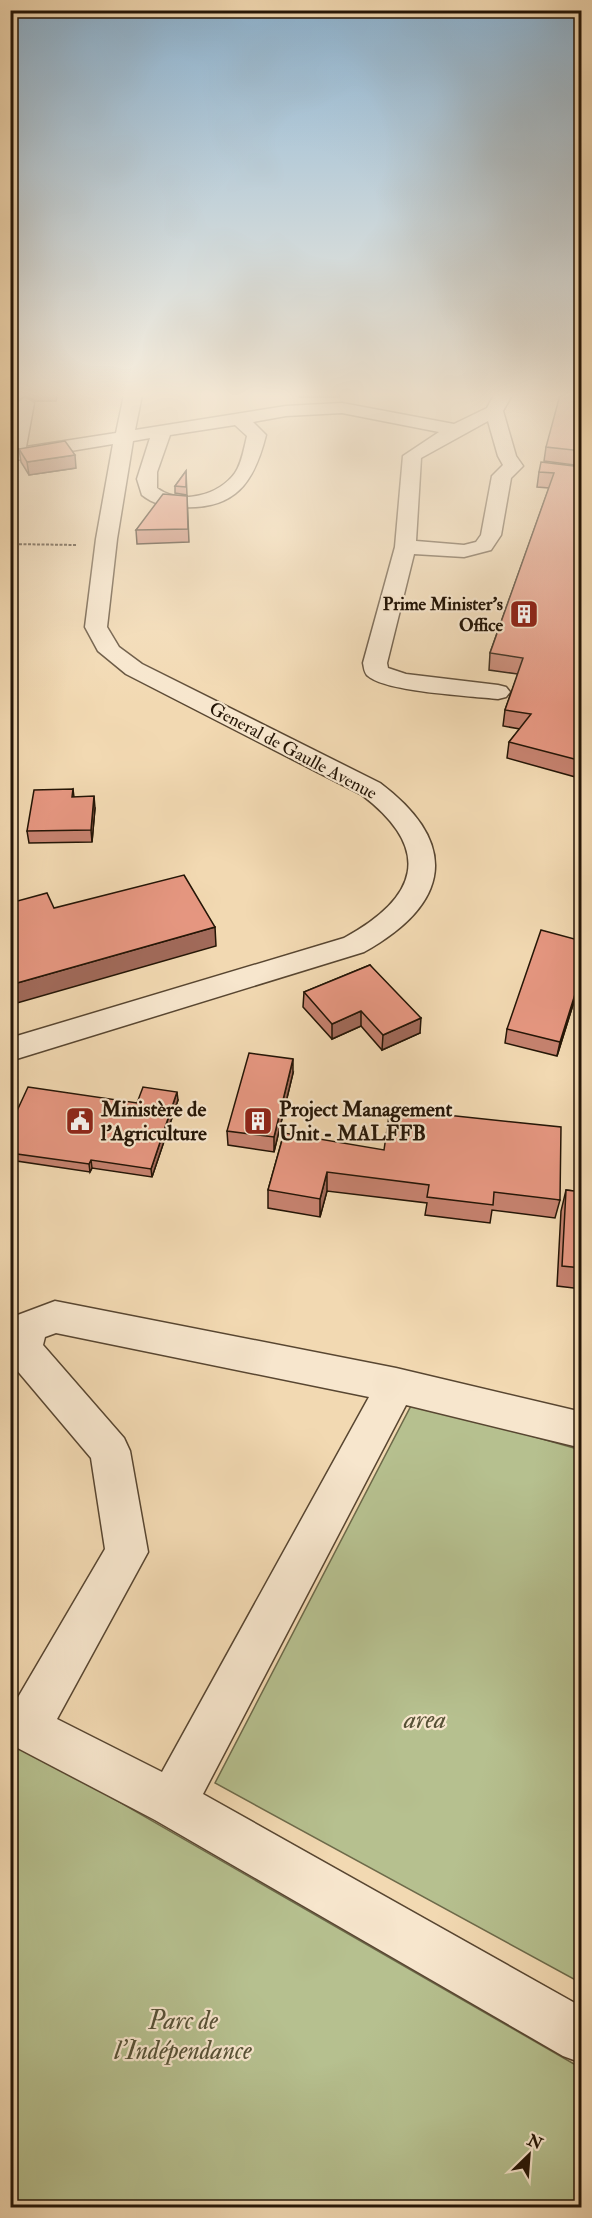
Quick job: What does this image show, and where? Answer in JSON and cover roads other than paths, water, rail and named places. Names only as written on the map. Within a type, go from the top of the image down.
[{"type":"street","name":"General de Gaulle Avenue","points":[[10,1050],[354,945],[386,926],[407,906],[418,883],[423,858],[420,842],[410,825],[394,807],[371,789],[134,669],[108,650],[99,639],[96,627],[113,499]]},
{"type":"street","points":[[163,499],[200,501],[211,499]]},
{"type":"street","points":[[409,499],[405,547],[375,663],[377,672],[403,681],[498,692]]},
{"type":"street","points":[[405,547],[465,551],[484,546],[491,535],[498,499]]},
{"type":"street","points":[[582,1430],[396,1385],[55,1317],[28,1327],[22,1348],[110,1451],[127,1552],[19,1723],[172,1803],[582,2037]]},
{"type":"street","points":[[172,1803],[396,1385]]},
{"type":"place","name":"Prime Minister's Office","points":[[524,614]]},
{"type":"place","name":"Ministère de l'Agriculture","points":[[80,1121]]},
{"type":"place","name":"Project Management Unit - MALFFB","points":[[258,1121]]},
{"type":"park label","name":"area","points":[[425,1720]]},
{"type":"park label","name":"Parc de l'Indépendance","points":[[183,2036]]}]
